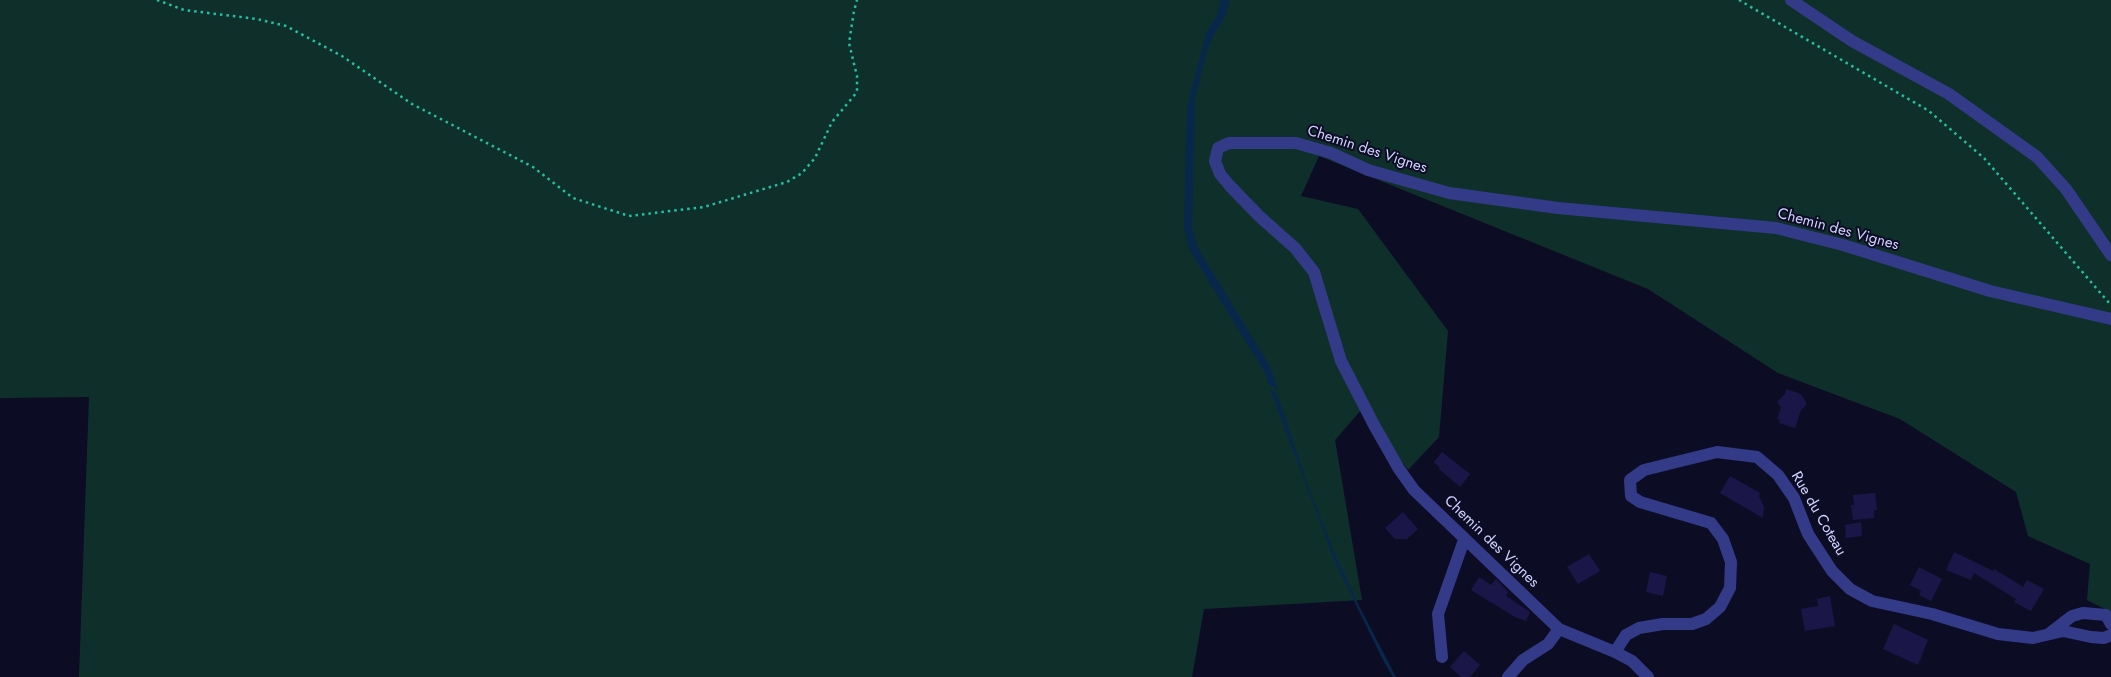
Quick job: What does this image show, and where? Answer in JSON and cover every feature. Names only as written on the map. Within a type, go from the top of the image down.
[{"type":"street","points":[[1791,0],[1852,41],[1949,94],[2037,157],[2066,189],[2111,255]]},
{"type":"street","name":"Chemin des Vignes","points":[[1648,677],[1632,661],[1559,629],[1414,490],[1399,469],[1374,425],[1341,361],[1314,272],[1295,248],[1230,186],[1220,174],[1216,161],[1218,148],[1230,143],[1296,143],[1331,153],[1368,170],[1449,193],[1558,208],[1776,228],[1844,246],[1990,291],[2111,319]]},
{"type":"street","name":"Rue du Coteau","points":[[1615,652],[1626,635],[1640,628],[1662,624],[1692,624],[1706,619],[1720,607],[1730,588],[1731,562],[1723,539],[1711,523],[1640,502],[1631,496],[1630,480],[1644,470],[1717,452],[1757,457],[1778,475],[1794,498],[1808,534],[1832,570],[1850,589],[1872,601],[1932,614],[1998,634],[2033,638],[2063,631],[2091,637],[2104,638],[2111,635]]},
{"type":"street","points":[[1442,657],[1438,614],[1464,540]]},
{"type":"street","points":[[2048,634],[2072,616],[2084,613],[2106,616],[2111,624]]},
{"type":"street","points":[[1508,677],[1524,660],[1548,644],[1559,629]]},
{"type":"path","points":[[157,0],[184,10],[258,19],[286,26],[342,56],[412,104],[533,167],[574,198],[629,216],[704,208],[787,182],[802,173],[815,158],[832,122],[857,92],[857,76],[849,43],[857,0]]},
{"type":"path","points":[[1739,0],[1929,111],[1984,158],[2111,305]]},
{"type":"green space","points":[[0,0],[2111,0],[2111,612],[2087,600],[2090,564],[2028,536],[2016,492],[1900,419],[1778,373],[1648,289],[1319,156],[1301,196],[1358,209],[1448,331],[1439,437],[1408,470],[1362,409],[1335,440],[1362,600],[1204,609],[1192,677],[79,677],[89,397],[0,398]]},
{"type":"water","points":[[1221,0],[1230,0],[1225,17],[1212,38],[1207,51],[1195,98],[1192,228],[1198,248],[1271,368],[1278,390],[1269,385],[1265,373],[1190,251],[1184,228],[1187,107],[1206,33],[1217,15]]},
{"type":"water","points":[[1270,389],[1275,392],[1280,402],[1307,483],[1335,554],[1358,604],[1396,677],[1393,677],[1383,660],[1335,562]]},
{"type":"building","points":[[1786,389],[1801,394],[1806,402],[1795,428],[1779,423],[1780,420],[1777,419],[1781,408],[1777,402],[1785,394]]},
{"type":"building","points":[[1442,452],[1470,474],[1460,487],[1439,469],[1434,462]]},
{"type":"building","points":[[1730,476],[1760,493],[1759,496],[1764,507],[1763,518],[1720,493]]},
{"type":"building","points":[[1875,493],[1877,510],[1874,510],[1874,518],[1853,520],[1851,505],[1854,505],[1853,495]]},
{"type":"building","points":[[1403,512],[1418,529],[1407,539],[1395,539],[1385,528]]},
{"type":"building","points":[[1861,522],[1862,536],[1846,538],[1845,525]]},
{"type":"building","points":[[1954,552],[1993,571],[1994,569],[2023,587],[2027,580],[2044,589],[2031,611],[2014,602],[2016,599],[1974,573],[1971,580],[1946,570]]},
{"type":"building","points":[[1589,554],[1600,571],[1578,584],[1567,567]]},
{"type":"building","points":[[1919,567],[1942,579],[1931,601],[1919,595],[1921,591],[1910,585]]},
{"type":"building","points":[[1650,572],[1667,576],[1663,596],[1646,592]]},
{"type":"building","points":[[1479,577],[1491,585],[1496,579],[1508,592],[1506,596],[1530,612],[1526,621],[1515,617],[1471,590]]},
{"type":"building","points":[[1830,596],[1835,626],[1805,631],[1801,609],[1818,606],[1817,599]]},
{"type":"building","points":[[1894,624],[1928,640],[1918,665],[1883,649]]},
{"type":"building","points":[[1464,651],[1480,665],[1470,677],[1461,677],[1450,667]]}]
